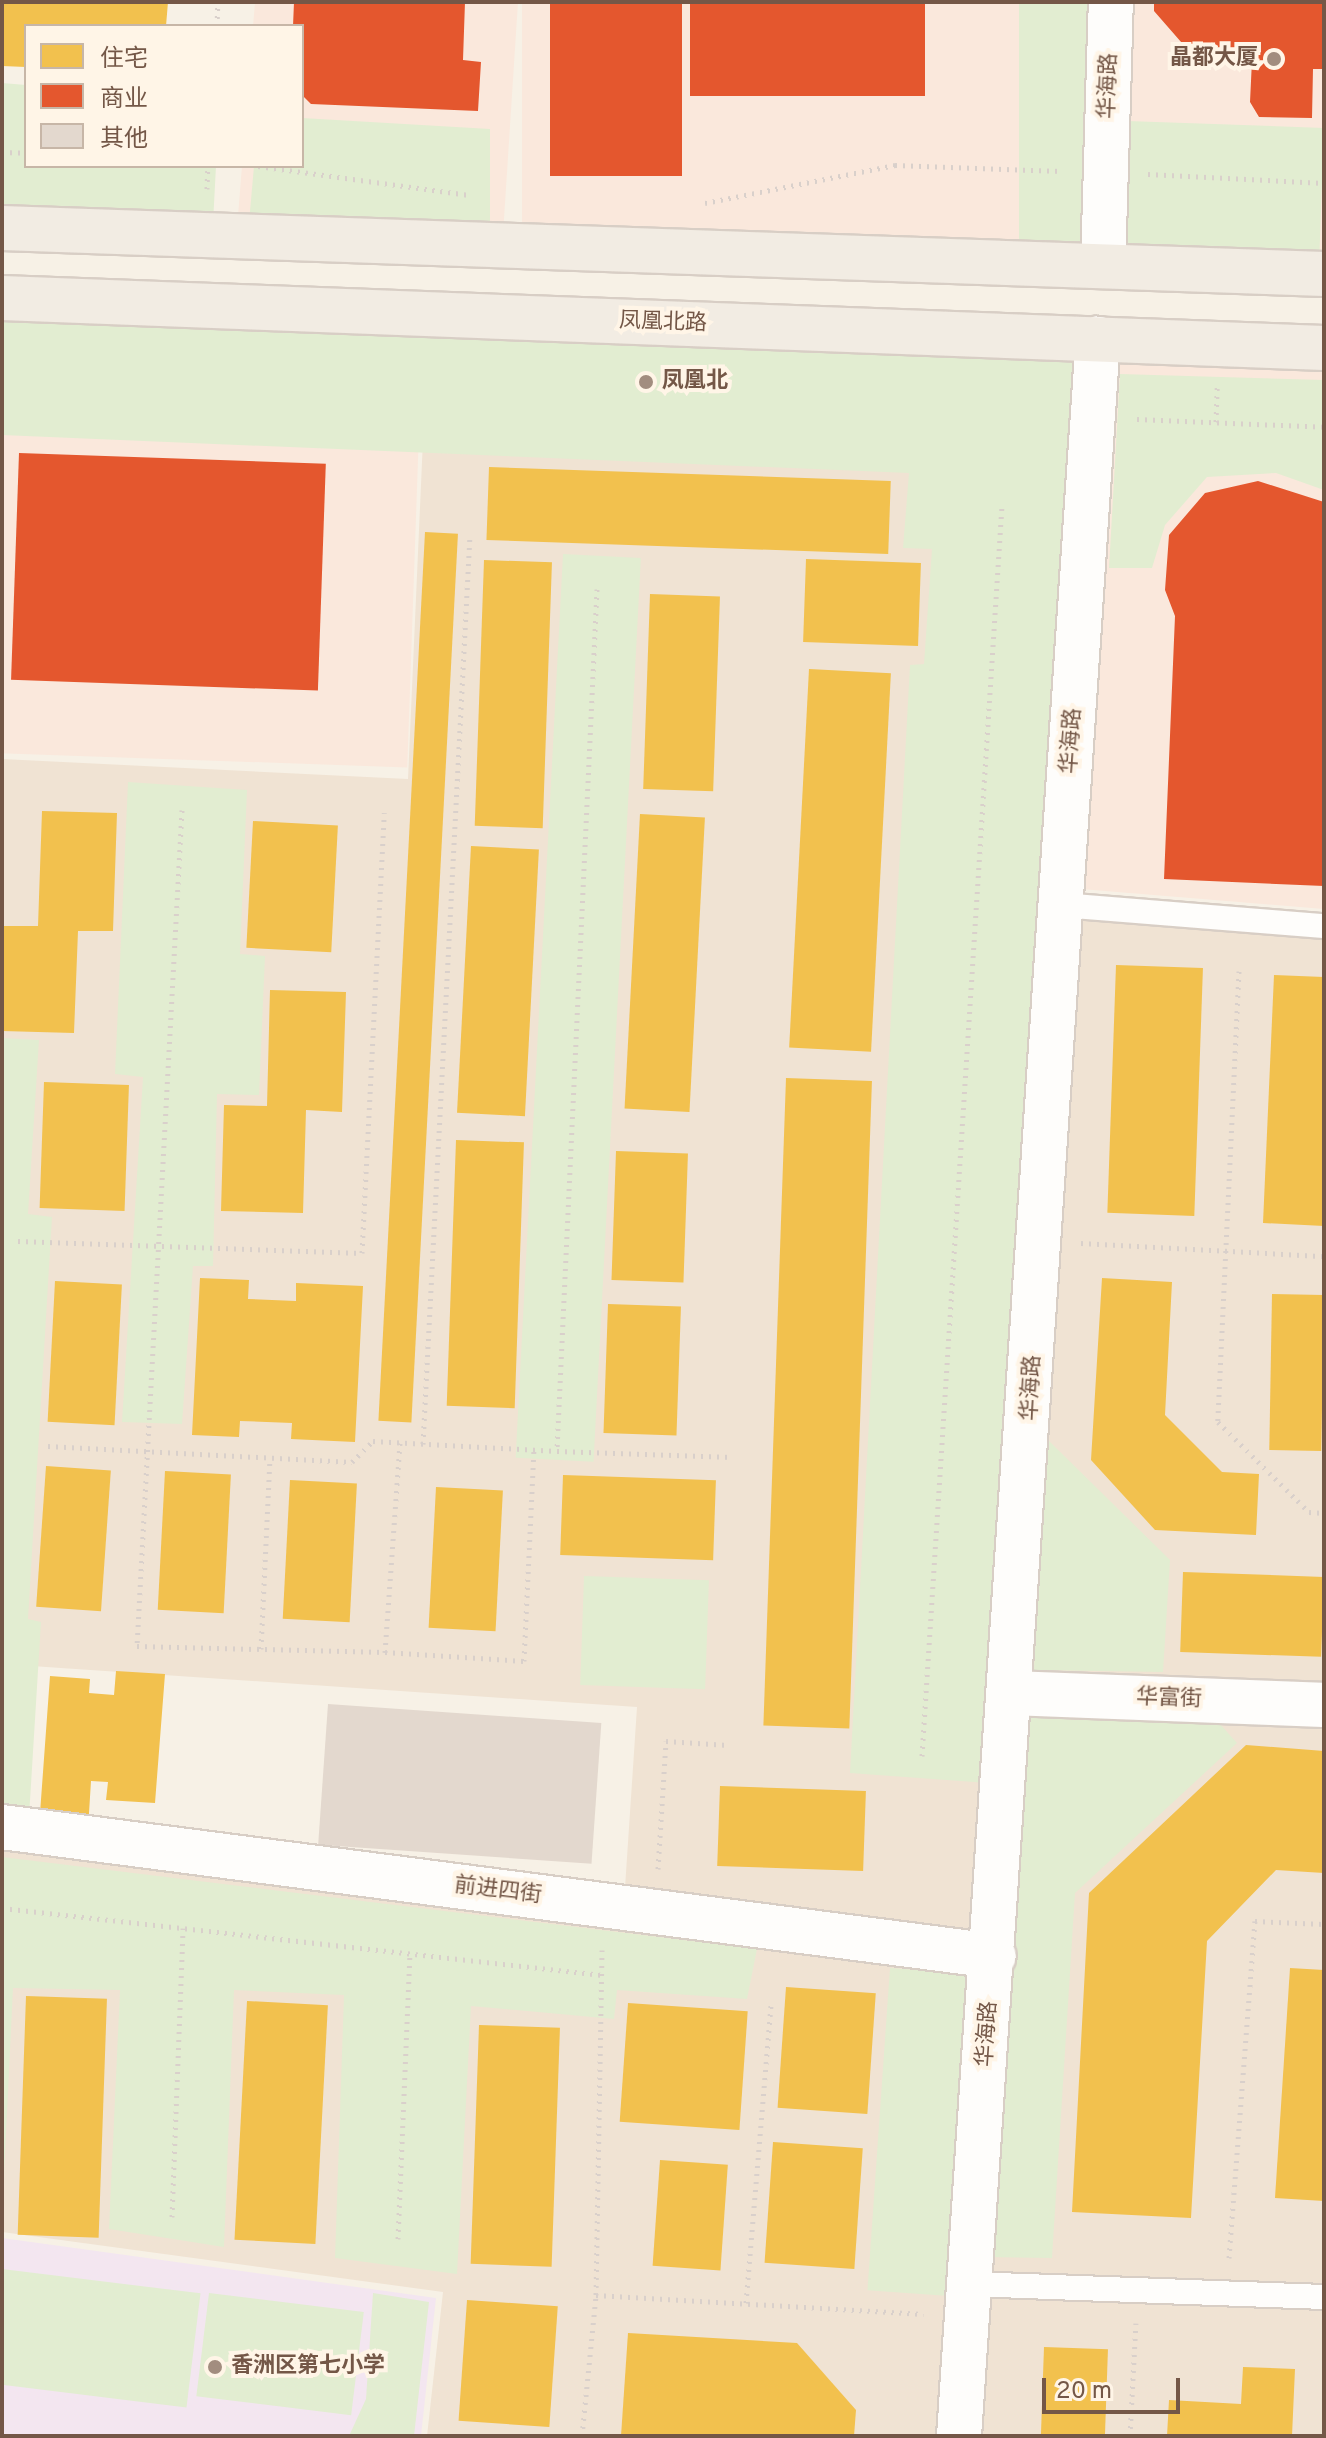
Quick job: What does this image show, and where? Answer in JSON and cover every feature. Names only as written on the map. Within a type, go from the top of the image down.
[{"type":"main road","points":[[2,228],[1324,274]]},
{"type":"main road","name":"凤凰北路","points":[[2,298],[1324,348]]},
{"type":"street","name":"华海路","points":[[1103,266],[1111,2]]},
{"type":"street","name":"华海路","points":[[959,2436],[1013,1693],[1098,339]]},
{"type":"street","name":"华富街","points":[[1013,1693],[1324,1705]]},
{"type":"street","name":"前进四街","points":[[2,1827],[994,1956]]},
{"type":"lane","points":[[1061,905],[1324,926]]},
{"type":"lane","points":[[969,2300],[1138,2290],[1324,2297]]},
{"type":"path","points":[[217,24],[218,2]]},
{"type":"path","points":[[2,152],[24,153]]},
{"type":"path","points":[[694,203],[895,165],[1324,183]]},
{"type":"path","points":[[272,168],[490,198]]},
{"type":"path","points":[[1093,417],[1324,427]]},
{"type":"path","points":[[922,1756],[1002,505]]},
{"type":"path","points":[[423,1444],[470,536]]},
{"type":"path","points":[[557,1451],[597,589]]},
{"type":"path","points":[[182,810],[137,1646],[385,1652],[524,1661],[534,1450]]},
{"type":"path","points":[[18,1241],[362,1253],[384,813]]},
{"type":"path","points":[[1239,971],[1218,1422],[1309,1512],[1324,1513]]},
{"type":"path","points":[[1041,1240],[1324,1256]]},
{"type":"path","points":[[48,1446],[352,1462],[373,1441],[732,1457]]},
{"type":"path","points":[[385,1652],[400,1443]]},
{"type":"path","points":[[261,1649],[270,1458]]},
{"type":"path","points":[[656,1912],[666,1741],[728,1745]]},
{"type":"path","points":[[582,2436],[596,2295],[603,1905]]},
{"type":"path","points":[[2,1908],[602,1975]]},
{"type":"path","points":[[1226,2293],[1255,1921],[1324,1924]]},
{"type":"path","points":[[172,2217],[183,1928]]},
{"type":"path","points":[[398,2239],[410,1954]]},
{"type":"path","points":[[746,2303],[771,2004]]},
{"type":"path","points":[[1130,2436],[1138,2290]]},
{"type":"path","points":[[596,2295],[746,2303],[969,2300]]},
{"type":"shaded area","points":[[255,2],[518,2],[502,250],[236,241],[242,168],[304,168],[304,24],[253,24]]},
{"type":"shaded area","points":[[522,2],[1105,2],[1105,251],[522,251]]},
{"type":"shaded area","points":[[1117,2],[1324,2],[1324,265],[1117,265]]},
{"type":"shaded area","points":[[2,309],[423,324],[407,767],[2,753]]},
{"type":"shaded area","points":[[428,326],[1090,351],[988,1950],[624,1903],[637,1707],[2,1664],[2,759],[408,779]]},
{"type":"shaded area","points":[[1116,364],[1324,371],[1324,909],[1081,889]]},
{"type":"shaded area","points":[[1068,913],[1324,934],[1324,1698],[1024,1683]]},
{"type":"shaded area","points":[[1015,1693],[1324,1706],[1324,2436],[959,2436]]},
{"type":"shaded area","points":[[2,1838],[983,1965],[949,2436],[427,2436],[443,2292],[2,2232]]},
{"type":"shaded area","name":"香洲区第七小学","points":[[2,2238],[436,2298],[421,2436],[2,2436]]},
{"type":"green space","points":[[1019,2],[1098,2],[1098,247],[1019,247]]},
{"type":"green space","points":[[2,83],[24,85],[24,168],[216,168],[213,223],[2,219]]},
{"type":"green space","points":[[304,118],[490,129],[490,239],[248,234],[254,168],[304,168]]},
{"type":"green space","points":[[1127,121],[1324,128],[1319,265],[1122,258]]},
{"type":"green space","points":[[2,317],[1082,357],[988,1783],[850,1773],[910,665],[924,664],[932,549],[903,548],[909,473],[2,435]]},
{"type":"green space","points":[[1120,374],[1324,380],[1324,490],[1276,473],[1207,477],[1165,525],[1152,568],[1109,568]]},
{"type":"green space","points":[[563,554],[641,558],[594,1462],[516,1458]]},
{"type":"green space","points":[[128,782],[247,790],[240,954],[265,956],[259,1095],[217,1094],[213,1266],[193,1266],[182,1424],[122,1422],[143,1077],[115,1074]]},
{"type":"green space","points":[[2,1038],[39,1040],[28,1214],[52,1217],[28,1619],[41,1622],[29,1817],[2,1813]]},
{"type":"green space","points":[[1047,1439],[1170,1560],[1163,1672],[1034,1670]]},
{"type":"green space","points":[[584,1576],[709,1580],[705,1689],[580,1685]]},
{"type":"green space","points":[[1025,1705],[1210,1713],[1237,1743],[1075,1893],[1052,2258],[983,2257]]},
{"type":"green space","points":[[2,1857],[757,1949],[747,1999],[617,1990],[614,2019],[471,2006],[457,2274],[335,2258],[344,1995],[234,1990],[224,2247],[109,2229],[120,1990],[13,1988],[2,2216]]},
{"type":"green space","points":[[890,1968],[975,1974],[952,2296],[867,2290]]},
{"type":"green space","points":[[2,2269],[201,2293],[186,2408],[2,2385]]},
{"type":"green space","points":[[209,2293],[364,2312],[351,2415],[196,2396]]},
{"type":"green space","points":[[373,2293],[429,2302],[414,2436],[349,2436],[366,2399]]},
{"type":"building: 住宅","points":[[2,2],[168,2],[166,24],[24,24],[24,67],[2,66]]},
{"type":"building: 住宅","points":[[489,467],[891,481],[888,554],[486,540]]},
{"type":"building: 住宅","points":[[425,532],[458,534],[411,1423],[378,1421]]},
{"type":"building: 住宅","points":[[806,559],[921,563],[918,646],[803,642]]},
{"type":"building: 住宅","points":[[484,560],[552,562],[543,828],[475,826]]},
{"type":"building: 住宅","points":[[650,594],[720,596],[713,791],[643,789]]},
{"type":"building: 住宅","points":[[809,669],[891,673],[871,1052],[789,1047]]},
{"type":"building: 住宅","points":[[42,811],[117,813],[113,931],[78,931],[74,1033],[2,1031],[2,926],[38,926]]},
{"type":"building: 住宅","points":[[640,814],[705,817],[689,1112],[625,1109]]},
{"type":"building: 住宅","points":[[253,821],[338,825],[331,952],[246,948]]},
{"type":"building: 住宅","points":[[471,846],[539,850],[525,1116],[457,1113]]},
{"type":"building: 住宅","points":[[1116,965],[1203,968],[1194,1216],[1107,1213]]},
{"type":"building: 住宅","points":[[1274,975],[1324,977],[1324,1226],[1263,1223]]},
{"type":"building: 住宅","points":[[270,990],[346,992],[342,1112],[306,1110],[303,1213],[221,1211],[224,1105],[267,1106]]},
{"type":"building: 住宅","points":[[786,1078],[872,1081],[849,1729],[763,1726]]},
{"type":"building: 住宅","points":[[44,1082],[129,1085],[125,1211],[40,1208]]},
{"type":"building: 住宅","points":[[456,1140],[524,1142],[515,1408],[447,1406]]},
{"type":"building: 住宅","points":[[616,1151],[688,1154],[683,1282],[611,1280]]},
{"type":"building: 住宅","points":[[200,1278],[249,1280],[248,1299],[296,1301],[296,1283],[363,1286],[355,1442],[291,1439],[292,1423],[240,1421],[239,1437],[192,1435]]},
{"type":"building: 住宅","points":[[1102,1278],[1172,1282],[1165,1415],[1222,1472],[1259,1474],[1256,1535],[1155,1530],[1091,1460]]},
{"type":"building: 住宅","points":[[55,1281],[122,1285],[115,1425],[48,1422]]},
{"type":"building: 住宅","points":[[1272,1294],[1324,1295],[1321,1451],[1269,1450]]},
{"type":"building: 住宅","points":[[608,1304],[681,1307],[676,1435],[603,1433]]},
{"type":"building: 住宅","points":[[46,1466],[111,1471],[101,1611],[36,1607]]},
{"type":"building: 住宅","points":[[165,1471],[231,1474],[224,1613],[158,1610]]},
{"type":"building: 住宅","points":[[563,1475],[716,1480],[713,1560],[560,1555]]},
{"type":"building: 住宅","points":[[290,1480],[357,1484],[350,1622],[283,1619]]},
{"type":"building: 住宅","points":[[436,1487],[503,1491],[496,1631],[429,1628]]},
{"type":"building: 住宅","points":[[1183,1572],[1324,1577],[1321,1657],[1180,1652]]},
{"type":"building: 住宅","points":[[116,1671],[165,1674],[155,1803],[106,1800],[108,1782],[91,1781],[88,1829],[39,1827],[50,1676],[90,1679],[89,1693],[114,1695]]},
{"type":"building: 住宅","points":[[1246,1745],[1324,1751],[1324,1873],[1276,1870],[1207,1941],[1191,2218],[1072,2212],[1089,1893]]},
{"type":"building: 住宅","points":[[720,1786],[866,1791],[863,1871],[717,1866]]},
{"type":"building: 住宅","points":[[1290,1968],[1324,1970],[1324,2201],[1275,2198]]},
{"type":"building: 住宅","points":[[786,1987],[876,1993],[867,2114],[778,2108]]},
{"type":"building: 住宅","points":[[26,1996],[107,1999],[99,2238],[18,2235]]},
{"type":"building: 住宅","points":[[247,2001],[328,2005],[315,2244],[234,2240]]},
{"type":"building: 住宅","points":[[628,2003],[748,2011],[739,2130],[620,2122]]},
{"type":"building: 住宅","points":[[479,2025],[560,2028],[552,2267],[471,2264]]},
{"type":"building: 住宅","points":[[773,2142],[863,2148],[854,2269],[765,2263]]},
{"type":"building: 住宅","points":[[660,2160],[728,2165],[720,2270],[653,2266]]},
{"type":"building: 住宅","points":[[467,2300],[558,2306],[549,2427],[459,2421]]},
{"type":"building: 住宅","points":[[628,2333],[797,2343],[856,2410],[854,2436],[621,2436]]},
{"type":"building: 住宅","points":[[1044,2347],[1108,2349],[1105,2436],[1041,2436]]},
{"type":"building: 住宅","points":[[1243,2367],[1295,2369],[1292,2436],[1167,2436],[1169,2400],[1241,2404]]},
{"type":"building: 商业","points":[[294,2],[465,2],[463,60],[481,62],[478,111],[311,104],[304,97],[304,24],[293,24]]},
{"type":"building: 商业","points":[[550,2],[682,2],[682,176],[550,176]]},
{"type":"building: 商业","points":[[690,2],[925,2],[925,96],[690,96]]},
{"type":"building: 商业","name":"晶都大厦","points":[[1154,2],[1324,2],[1324,69],[1313,69],[1312,118],[1259,117],[1250,102],[1252,60],[1195,58],[1154,11]]},
{"type":"building: 商业","points":[[19,453],[326,464],[318,691],[11,680]]},
{"type":"building: 商业","points":[[1258,481],[1324,502],[1324,886],[1164,879],[1175,616],[1165,590],[1169,535],[1205,493]]},
{"type":"building: 其他","points":[[328,1704],[601,1723],[591,1864],[318,1845]]},
{"type":"place","name":"晶都大厦","points":[[1274,59]]},
{"type":"place","name":"凤凰北","points":[[646,382]]},
{"type":"place","name":"香洲区第七小学","points":[[215,2367]]}]
